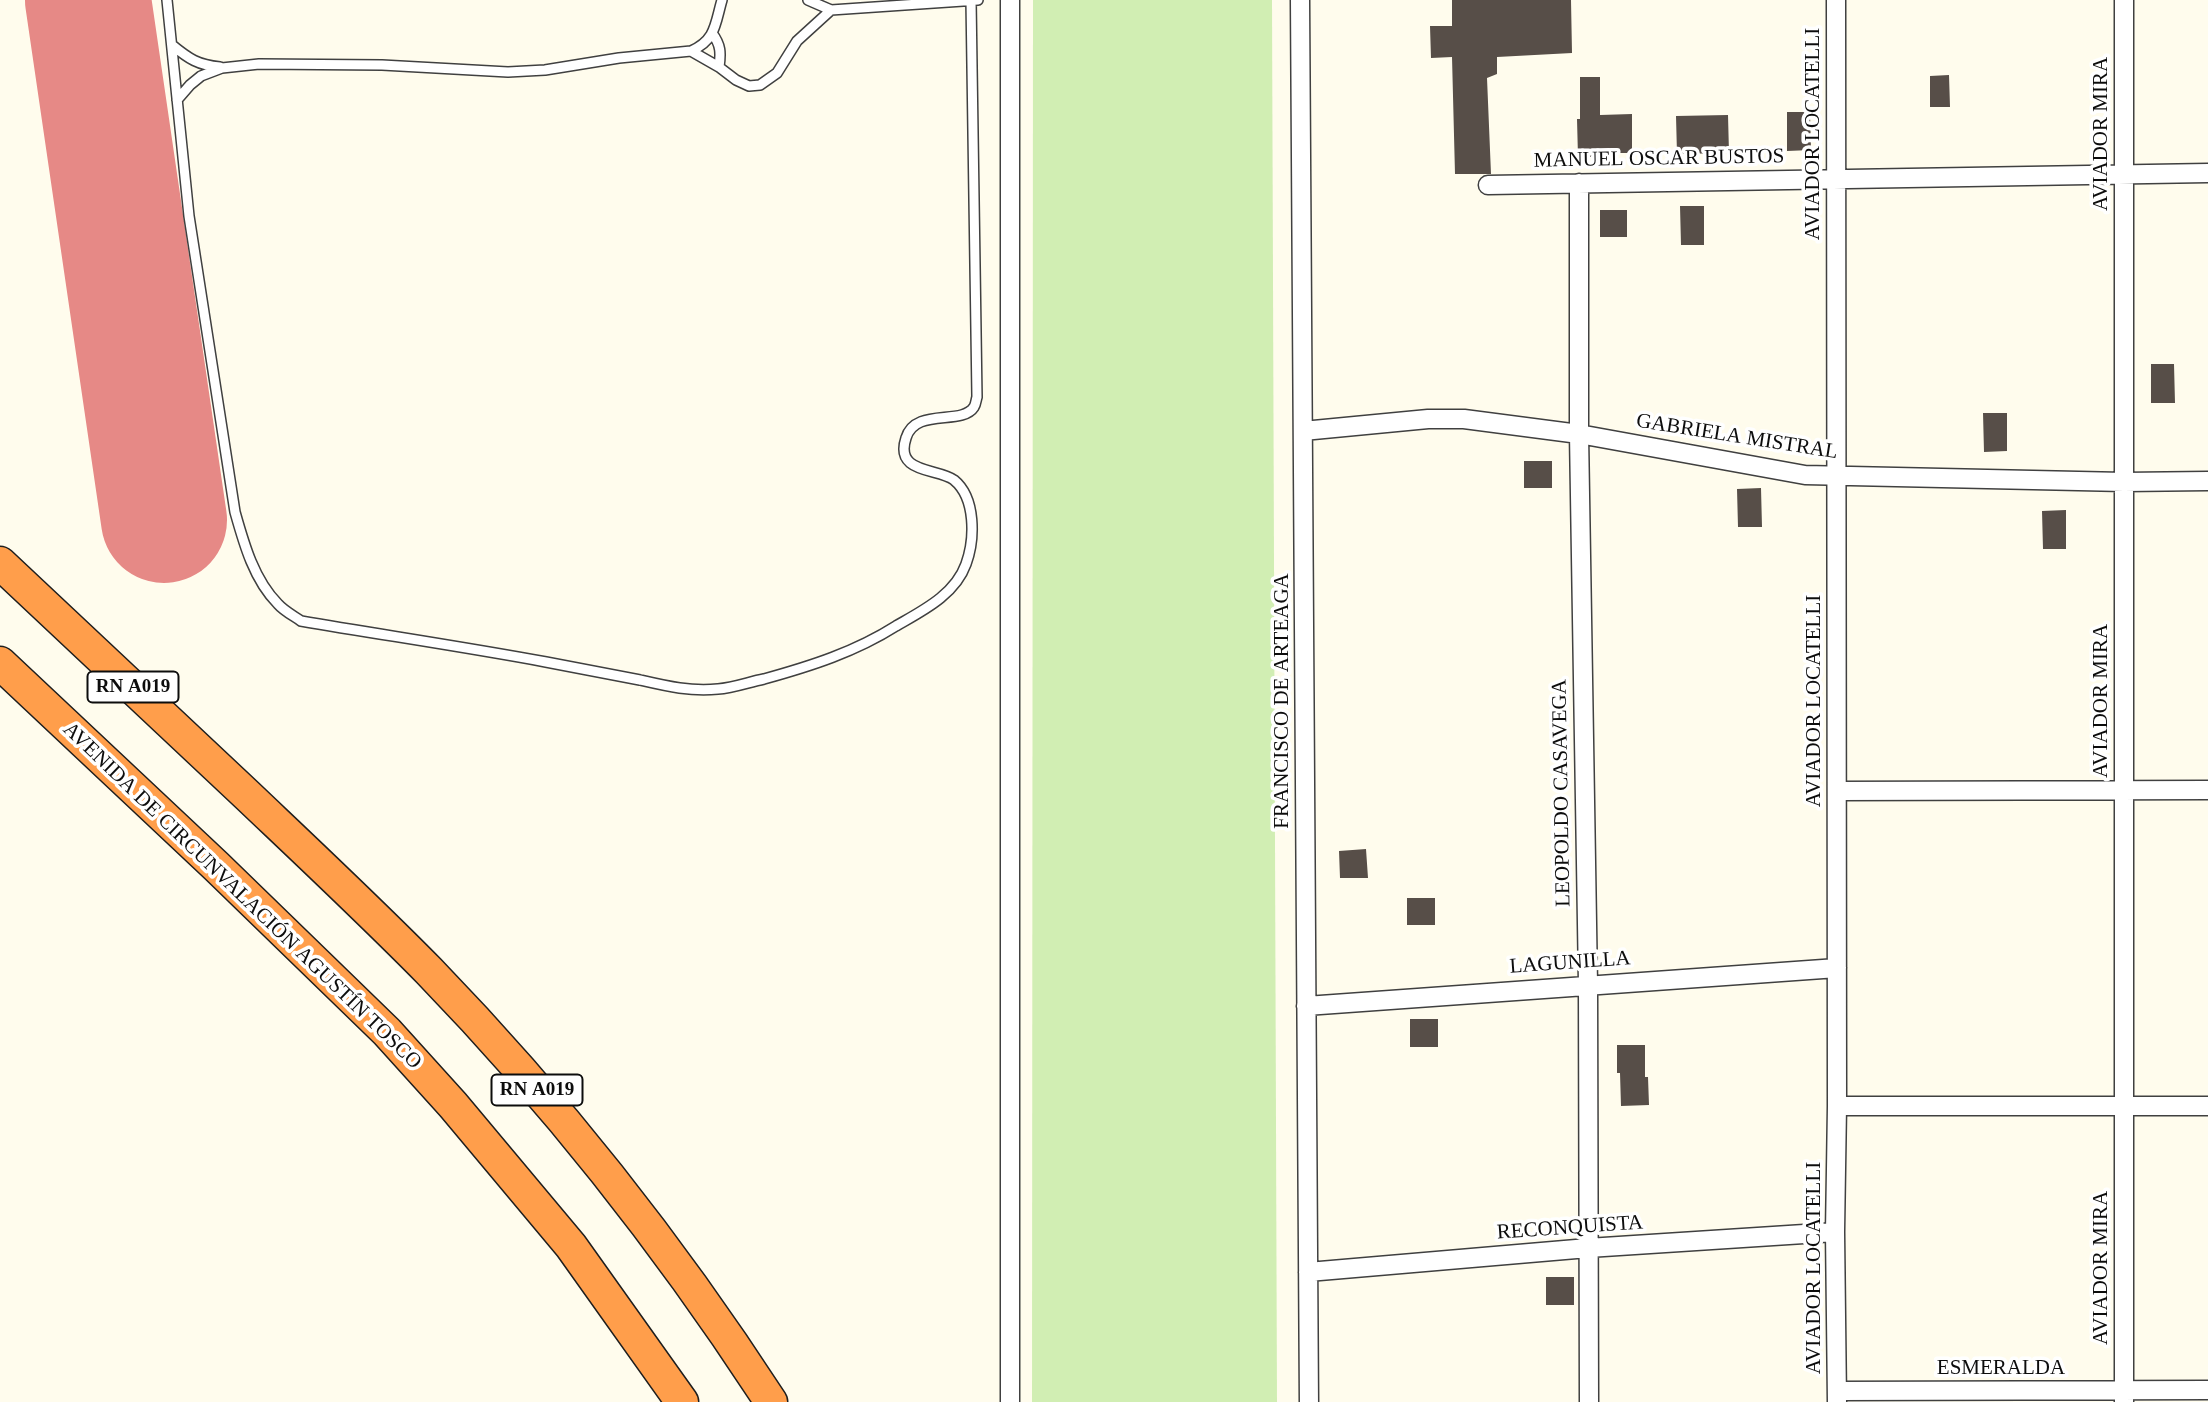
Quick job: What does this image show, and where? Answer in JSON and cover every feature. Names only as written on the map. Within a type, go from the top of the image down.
[{"type":"highway","name":"RN A019","points":[[0,564],[346,889],[429,971],[584,1144],[640,1214],[771,1402]]},
{"type":"highway","name":"AVENIDA DE CIRCUNVALACIÓN AGUSTÍN TOSCO","points":[[0,663],[216,866],[387,1032],[461,1115],[570,1246],[682,1402]]},
{"type":"street","points":[[1010,0],[1010,1402]]},
{"type":"street","name":"FRANCISCO DE ARTEAGA","points":[[1300,0],[1309,1402]]},
{"type":"street","name":"AVIADOR LOCATELLI","points":[[1836,0],[1837,1396]]},
{"type":"street","name":"AVIADOR MIRA","points":[[2124,0],[2124,1396]]},
{"type":"street","name":"MANUEL OSCAR BUSTOS","points":[[1488,185],[2208,173]]},
{"type":"street","name":"LEOPOLDO CASAVEGA","points":[[1579,183],[1579,434],[1588,984],[1589,1402]]},
{"type":"street","name":"GABRIELA MISTRAL","points":[[1303,431],[1452,419],[1579,434],[1805,475],[2124,482],[2208,481]]},
{"type":"street","points":[[1836,790],[2208,790]]},
{"type":"street","name":"LAGUNILLA","points":[[1306,1006],[1837,968]]},
{"type":"street","points":[[1837,1105],[2208,1106]]},
{"type":"street","name":"RECONQUISTA","points":[[1308,1272],[1588,1248],[1835,1232]]},
{"type":"street","name":"ESMERALDA","points":[[1837,1396],[2124,1396],[2208,1390]]},
{"type":"lane","points":[[167,0],[189,216],[235,512],[247,555],[278,605],[301,621],[545,662],[686,690],[720,690],[804,668],[845,654],[876,639],[945,594],[956,583],[966,564],[971,533],[971,507],[965,493],[952,479],[918,468],[911,463],[904,447],[905,439],[921,421],[966,414],[974,407],[977,397],[971,0]]},
{"type":"lane","points":[[177,100],[201,76],[222,68],[259,64],[382,65],[508,72],[545,70],[619,58],[691,51],[705,45],[712,33],[722,0]]},
{"type":"lane","points":[[808,0],[831,9],[978,0]]},
{"type":"lane","points":[[691,51],[736,80],[749,86],[760,85],[777,73],[797,41],[831,9]]},
{"type":"lane","points":[[712,33],[719,42],[719,67]]},
{"type":"lane","points":[[172,45],[190,60],[222,68]]},
{"type":"green space","points":[[1033,0],[1272,0],[1277,1402],[1032,1402]]},
{"type":"building","points":[[1452,0],[1571,0],[1572,53],[1497,57],[1497,74],[1487,78],[1491,174],[1455,174],[1452,57],[1431,58],[1430,26],[1452,26]]},
{"type":"building","points":[[1949,75],[1950,107],[1930,107],[1930,76]]},
{"type":"building","points":[[1580,77],[1600,77],[1600,115],[1632,114],[1632,153],[1601,153],[1601,157],[1578,157]]},
{"type":"building","points":[[1787,112],[1810,112],[1811,150],[1787,151]]},
{"type":"building","points":[[1728,115],[1729,153],[1677,154],[1676,116]]},
{"type":"building","points":[[1680,206],[1704,206],[1704,245],[1681,245]]},
{"type":"building","points":[[1600,210],[1627,210],[1627,237],[1600,237]]},
{"type":"building","points":[[2151,364],[2174,364],[2175,403],[2151,403]]},
{"type":"building","points":[[1983,413],[2007,413],[2007,451],[1984,452]]},
{"type":"building","points":[[1524,461],[1552,461],[1552,488],[1524,488]]},
{"type":"building","points":[[1761,488],[1762,527],[1738,527],[1737,489]]},
{"type":"building","points":[[2066,510],[2066,549],[2043,549],[2042,511]]},
{"type":"building","points":[[1366,849],[1368,878],[1340,878],[1339,851]]},
{"type":"building","points":[[1407,898],[1435,898],[1435,925],[1407,925]]},
{"type":"building","points":[[1410,1019],[1438,1019],[1438,1047],[1410,1047]]},
{"type":"building","points":[[1617,1045],[1645,1045],[1645,1077],[1648,1077],[1649,1105],[1621,1106]]},
{"type":"building","points":[[1546,1277],[1574,1277],[1574,1305],[1546,1305]]},
{"type":"runway","points":[[88,0],[164,520]]}]
